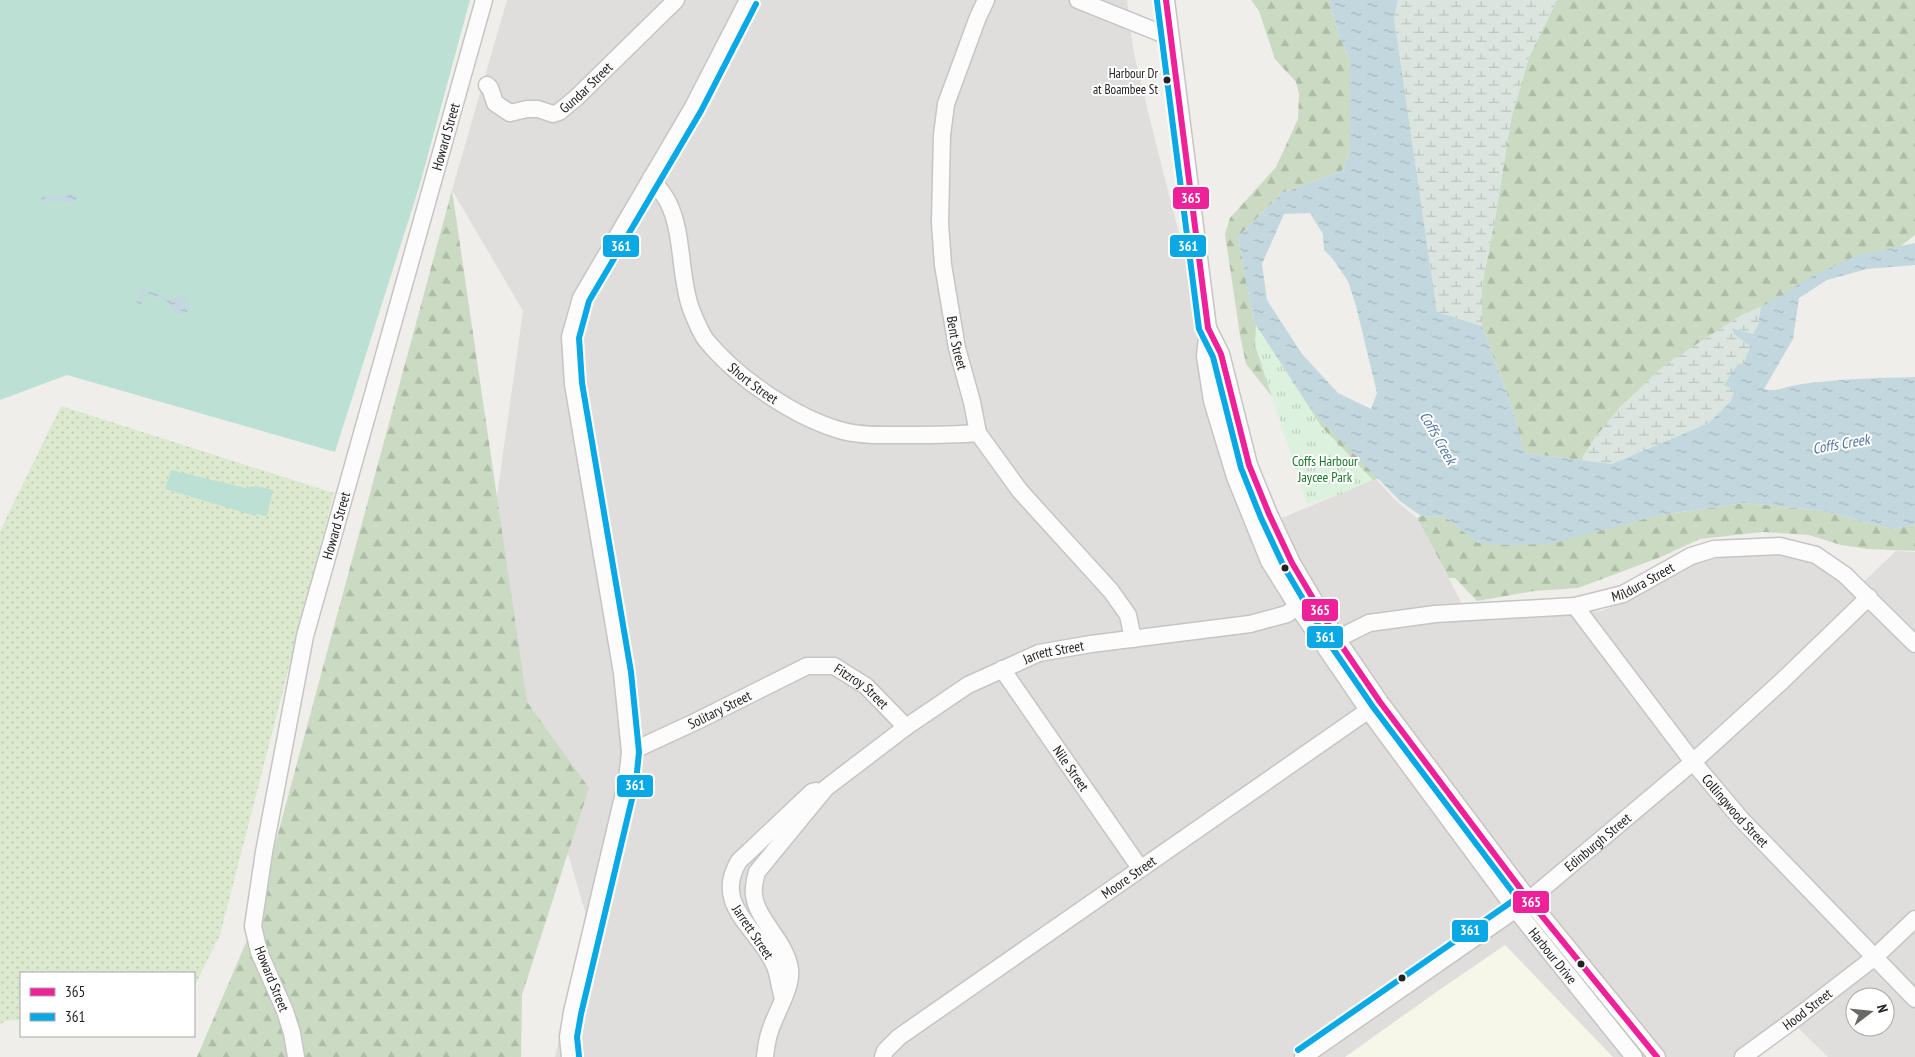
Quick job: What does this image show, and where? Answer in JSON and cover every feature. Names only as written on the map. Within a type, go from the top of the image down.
[{"type":"street","name":"Howard Street","points":[[296,1057],[292,1033],[285,1011],[259,952],[254,926],[264,852],[305,636],[484,0]]},
{"type":"street","name":"Gundar Street","points":[[487,85],[490,88],[495,103],[510,113],[527,109],[538,109],[553,114],[559,112],[669,9],[676,0]]},
{"type":"street","points":[[570,1057],[568,1037],[572,1012],[627,780],[630,752],[622,673],[573,384],[570,338],[581,298],[693,107],[748,0]]},
{"type":"street","name":"Bent Street","points":[[986,0],[946,104],[942,135],[940,214],[943,265],[957,348],[972,402],[978,433],[1020,491],[1111,591],[1128,615],[1133,639]]},
{"type":"street","points":[[1078,0],[1170,37]]},
{"type":"street","name":"Harbour Drive","points":[[1166,0],[1208,328],[1205,356],[1212,401],[1235,477],[1268,559],[1297,606],[1523,905],[1634,1057]]},
{"type":"street","name":"Short Street","points":[[651,178],[668,202],[680,249],[691,309],[705,338],[725,361],[747,380],[793,410],[818,423],[844,431],[874,436],[978,433]]},
{"type":"street","name":"Harbour Drive","points":[[1208,328],[1221,354],[1250,465],[1269,514],[1290,558],[1374,706]]},
{"type":"street","name":"Mildura Street","points":[[1337,639],[1369,623],[1384,620],[1435,614],[1575,606],[1623,594],[1691,556],[1714,549],[1780,546],[1816,555],[1845,575],[1915,644]]},
{"type":"street","name":"Jarrett Street","points":[[765,1057],[769,1032],[791,979],[788,960],[756,903],[754,885],[757,872],[826,788],[906,728],[968,685],[1039,653],[1091,644],[1250,624],[1287,614],[1312,596]]},
{"type":"street","name":"Edinburgh Street","points":[[1303,1057],[1523,905],[1693,762],[1782,681],[1869,597]]},
{"type":"street","name":"Collingwood Street","points":[[1575,606],[1693,762],[1741,819],[1915,999]]},
{"type":"street","name":"Solitary Street","points":[[630,752],[807,666]]},
{"type":"street","name":"Fitzroy Street","points":[[807,666],[834,666],[866,686],[906,728]]},
{"type":"street","name":"Nile Street","points":[[1002,669],[1140,868]]},
{"type":"street","name":"Moore Street","points":[[883,1057],[885,1051],[899,1037],[1374,706]]},
{"type":"street","name":"Jarrett Street","points":[[782,998],[775,965],[757,937],[738,914],[731,898],[730,886],[734,868],[739,861],[812,792],[826,788]]},
{"type":"street","name":"Harbour Drive","points":[[1523,905],[1657,1057]]},
{"type":"street","name":"Hood Street","points":[[1743,1057],[1792,1022],[1874,957],[1915,919]]},
{"type":"shaded area","points":[[507,0],[1127,0],[1133,49],[1154,136],[1255,529],[1376,479],[1395,500],[1417,518],[1471,621],[1601,611],[1627,601],[1694,564],[1719,558],[1782,555],[1802,558],[1818,564],[1852,593],[1896,551],[1915,552],[1915,1057],[1828,1057],[1792,1022],[1742,1057],[555,1057],[586,915],[541,761],[490,546],[523,311],[452,190]]},
{"type":"shaded area","points":[[1505,945],[1613,1057],[1345,1057],[1435,993]]},
{"type":"green space","points":[[0,0],[470,0],[420,184],[335,452],[67,375],[0,400]]},
{"type":"green space","points":[[1251,0],[1329,0],[1339,36],[1350,59],[1350,151],[1342,171],[1282,193],[1238,237],[1254,322],[1312,411],[1379,478],[1339,495],[1325,467],[1306,439],[1246,364],[1240,335],[1225,234],[1230,218],[1276,167],[1298,119],[1299,94],[1296,82],[1275,59],[1259,11]]},
{"type":"green space","points":[[1398,0],[1557,0],[1529,57],[1511,119],[1482,286],[1482,326],[1437,312],[1394,18]]},
{"type":"green space","points":[[1557,0],[1915,0],[1915,235],[1897,249],[1856,256],[1761,307],[1740,316],[1665,365],[1597,435],[1581,460],[1524,453],[1514,413],[1482,326],[1482,286],[1511,119],[1529,57]]},
{"type":"green space","points":[[452,190],[527,702],[589,788],[522,995],[521,1057],[197,1057],[253,926]]},
{"type":"green space","points":[[1761,307],[1758,325],[1753,334],[1733,328],[1734,334],[1750,345],[1743,366],[1725,385],[1734,390],[1731,401],[1709,423],[1612,464],[1581,460],[1597,435],[1620,407],[1665,365],[1740,316]]},
{"type":"green space","name":"Coffs Harbour Jaycee Park","points":[[1256,324],[1321,426],[1373,480],[1339,495],[1307,504],[1255,345]]},
{"type":"green space","points":[[61,406],[334,493],[220,935],[195,985],[195,972],[20,972],[20,1020],[5,1021],[0,1025],[0,531]]},
{"type":"green space","points":[[171,470],[245,488],[256,486],[273,490],[267,516],[257,514],[256,516],[165,489]]},
{"type":"green space","points":[[1745,503],[1824,511],[1892,529],[1915,525],[1915,551],[1868,549],[1841,545],[1809,535],[1763,532],[1700,539],[1661,557],[1578,588],[1534,591],[1477,601],[1455,578],[1449,578],[1417,518],[1421,516],[1445,517],[1478,543]]},
{"type":"water","name":"Coffs Creek","points":[[1329,0],[1398,0],[1394,18],[1437,312],[1482,326],[1514,413],[1524,453],[1612,464],[1709,423],[1731,401],[1734,390],[1724,385],[1737,365],[1743,366],[1750,346],[1734,334],[1732,328],[1753,334],[1758,325],[1761,307],[1814,275],[1856,256],[1915,243],[1915,265],[1867,269],[1827,280],[1799,298],[1793,339],[1764,389],[1773,390],[1830,381],[1915,377],[1915,525],[1892,529],[1824,511],[1745,503],[1660,515],[1551,544],[1505,545],[1478,543],[1445,517],[1421,516],[1400,501],[1312,411],[1254,322],[1238,237],[1282,193],[1342,171],[1350,151],[1350,59],[1339,36]],"holes":[[[1310,213],[1323,234],[1324,250],[1348,281],[1356,306],[1377,393],[1371,409],[1338,393],[1302,354],[1267,300],[1262,264],[1284,214]]]},
{"type":"water","points":[[45,195],[75,195],[77,201],[42,201],[41,197]]},
{"type":"water","points":[[141,288],[169,299],[179,295],[184,296],[189,300],[190,308],[186,313],[179,314],[173,310],[168,302],[145,293],[141,305],[136,302]]},
{"type":"transit line","name":"365","points":[[1166,0],[1208,328],[1221,354],[1249,465],[1269,514],[1292,563],[1337,639],[1380,702],[1529,900],[1657,1057]]},
{"type":"transit line","name":"361","points":[[1157,1],[1199,329],[1213,357],[1241,468],[1261,518],[1284,567],[1329,643],[1373,707],[1517,898],[1298,1050]]},
{"type":"transit line","name":"361","points":[[579,1056],[577,1037],[581,1014],[636,782],[639,752],[631,672],[582,383],[579,338],[589,301],[701,111],[756,4]]},
{"type":"place","name":"Harbour Dr at Boambee St","points":[[1167,80]]}]
